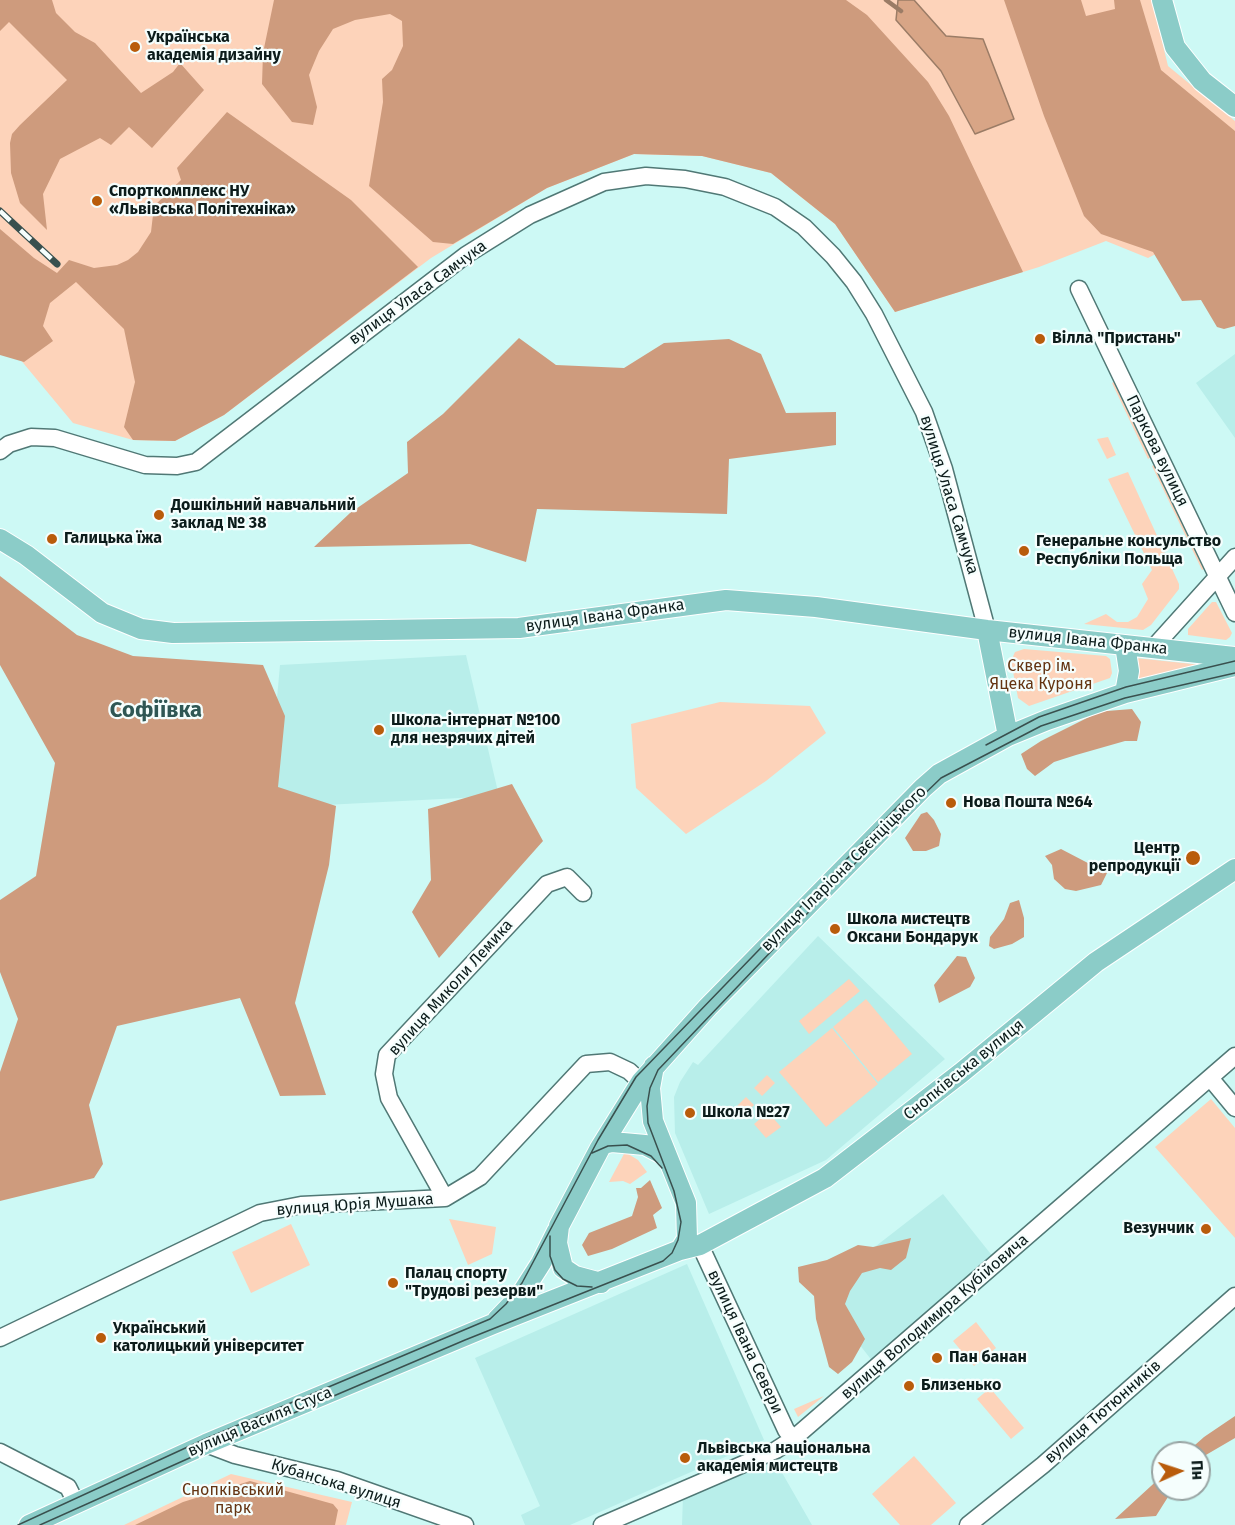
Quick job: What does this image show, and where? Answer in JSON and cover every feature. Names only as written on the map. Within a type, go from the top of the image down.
[{"type":"main road","points":[[1162,0],[1175,47],[1202,81],[1235,107]]},
{"type":"main road","name":"вулиця Івана Франка","points":[[0,539],[26,555],[102,613],[141,629],[173,633],[519,628],[726,600],[816,607],[987,630],[1235,657]]},
{"type":"main road","name":"вулиця Уласа Самчука","points":[[987,630],[1008,736]]},
{"type":"main road","points":[[1125,645],[1129,670],[1125,693]]},
{"type":"main road","name":"вулиця Іларіона Свєнціцького","points":[[603,1144],[641,1082],[655,1064],[939,774],[1008,736],[1047,720],[1125,693],[1235,666]]},
{"type":"main road","name":"Снопківська вулиця","points":[[680,1250],[700,1245],[825,1178],[962,1073],[1096,962],[1235,869]]},
{"type":"main road","points":[[493,1324],[680,1250],[687,1239],[686,1203],[653,1121],[650,1088],[655,1064]]},
{"type":"main road","points":[[493,1324],[520,1296],[541,1263],[603,1144],[630,1142],[645,1145],[666,1156]]},
{"type":"main road","points":[[559,1226],[557,1244],[563,1268],[575,1276],[601,1283]]},
{"type":"main road","name":"вулиця Василя Стуса","points":[[28,1525],[206,1444],[493,1324]]},
{"type":"street","name":"вулиця Уласа Самчука","points":[[0,451],[9,444],[31,437],[55,438],[145,465],[177,466],[196,462],[466,255],[521,221],[565,198],[604,182],[624,177],[665,176],[725,187],[775,207],[804,227],[833,256],[874,314],[924,412],[944,469],[987,630]]},
{"type":"street","name":"Паркова вулиця","points":[[1079,289],[1235,613]]},
{"type":"street","points":[[1153,648],[1235,557]]},
{"type":"street","name":"вулиця Миколи Лемика","points":[[445,1198],[389,1098],[384,1074],[387,1055],[548,884],[567,878],[583,893]]},
{"type":"street","name":"вулиця Володимира Кубійовича","points":[[602,1525],[776,1450],[792,1439],[1235,1056]]},
{"type":"street","name":"вулиця Юрія Мушака","points":[[0,1338],[260,1213],[301,1205],[445,1198],[480,1177],[586,1064],[610,1062],[629,1071],[641,1082]]},
{"type":"street","points":[[1211,1079],[1235,1108]]},
{"type":"street","name":"вулиця Івана Севери","points":[[700,1245],[792,1439]]},
{"type":"street","name":"вулиця Тютюнників","points":[[968,1525],[1043,1465],[1235,1296]]},
{"type":"street","name":"Кубанська вулиця","points":[[206,1444],[235,1455],[337,1480],[465,1525]]},
{"type":"street","points":[[0,1452],[68,1486],[76,1503]]},
{"type":"shaded area","points":[[898,0],[914,0],[946,36],[983,39],[1014,119],[975,134],[941,71],[896,20]]},
{"type":"shaded area","points":[[1235,354],[1235,438],[1196,383]]},
{"type":"shaded area","name":"Школа-інтернат №100 для незрячих дітей","points":[[466,655],[499,796],[267,808],[280,665]]},
{"type":"shaded area","points":[[818,936],[945,1059],[826,1160],[709,1214],[675,1133],[674,1097],[680,1082],[693,1062],[698,1065]]},
{"type":"shaded area","points":[[943,1194],[994,1258],[873,1362],[818,1291]]},
{"type":"shaded area","name":"Львівська національна академія мистецтв","points":[[687,1264],[764,1440],[570,1525],[525,1525],[521,1515],[540,1506],[475,1358]]},
{"type":"shaded area","points":[[773,1457],[812,1525],[682,1525],[683,1496]]},
{"type":"green space","points":[[0,0],[1152,0],[1168,66],[1235,121],[1235,213],[1148,258],[1106,241],[1039,267],[895,312],[835,224],[771,173],[702,156],[634,154],[547,188],[431,258],[224,415],[175,441],[133,440],[73,423],[0,335]]},
{"type":"green space","points":[[0,0],[52,0],[56,13],[75,32],[95,43],[141,93],[173,72],[180,63],[204,90],[152,148],[129,127],[111,145],[100,138],[60,159],[43,194],[47,230],[20,203],[11,173],[10,143],[12,134],[20,125],[67,80],[9,22],[0,31]]},
{"type":"green space","points":[[274,0],[846,0],[867,15],[928,82],[949,116],[1023,272],[895,312],[835,224],[771,173],[702,156],[634,154],[547,188],[453,244],[433,242],[369,186],[383,102],[382,79],[392,70],[403,46],[402,21],[390,14],[355,20],[333,29],[319,51],[309,75],[317,107],[313,125],[292,122],[262,84],[263,53]]},
{"type":"green space","points":[[1004,0],[1081,0],[1086,16],[1115,9],[1114,0],[1140,0],[1161,70],[1235,131],[1235,326],[1224,329],[1217,327],[1201,300],[1182,301],[1153,252],[1101,234],[1084,216],[1044,116]]},
{"type":"green space","points":[[227,112],[351,200],[418,267],[224,415],[175,441],[133,440],[124,427],[135,382],[124,329],[76,282],[50,303],[43,326],[53,341],[24,362],[0,355],[0,229],[34,258],[57,273],[69,260],[94,268],[117,265],[128,260],[138,252],[151,232],[154,206],[181,180],[177,168]]},
{"type":"green space","points":[[519,338],[556,365],[624,368],[664,343],[729,339],[761,354],[786,413],[836,412],[836,445],[729,459],[727,514],[537,509],[526,562],[470,544],[314,547],[350,513],[408,473],[407,442],[443,414]]},
{"type":"green space","points":[[1117,380],[1153,456],[1148,459],[1112,383]]},
{"type":"green space","points":[[1108,437],[1116,455],[1107,459],[1097,439]]},
{"type":"green space","points":[[1156,464],[1206,568],[1202,570],[1152,466]]},
{"type":"green space","points":[[1128,472],[1179,584],[1179,589],[1151,625],[1143,630],[1084,624],[1106,614],[1117,622],[1128,622],[1137,617],[1148,599],[1142,584],[1152,570],[1108,479]]},
{"type":"green space","points":[[0,576],[77,635],[133,656],[263,665],[285,716],[278,787],[336,806],[329,865],[295,1003],[326,1095],[280,1096],[240,998],[117,1026],[89,1105],[103,1164],[94,1178],[0,1201],[0,1072],[18,1019],[0,972],[0,900],[36,876],[55,763],[0,665]]},
{"type":"green space","points":[[1212,602],[1216,602],[1232,633],[1230,637],[1226,640],[1188,635],[1188,629]]},
{"type":"green space","name":"Сквер ім. Яцека Куроня","points":[[1024,649],[1106,656],[1110,659],[1112,673],[1110,678],[1029,706],[1018,698],[1011,661],[1015,652]]},
{"type":"green space","points":[[1136,658],[1202,665],[1137,680]]},
{"type":"green space","points":[[720,702],[810,706],[826,733],[766,781],[686,834],[636,788],[631,724]]},
{"type":"green space","points":[[1132,709],[1141,722],[1137,741],[1125,741],[1054,762],[1035,776],[1027,769],[1021,754],[1041,741],[1091,716],[1094,712]]},
{"type":"green space","points":[[512,784],[543,841],[439,958],[412,912],[431,880],[428,809]]},
{"type":"green space","points":[[927,812],[941,834],[939,846],[926,851],[913,851],[905,838],[921,814]]},
{"type":"green space","points":[[1061,849],[1107,873],[1101,885],[1076,891],[1065,889],[1054,879],[1052,865],[1045,856]]},
{"type":"green space","points":[[1019,900],[1024,918],[1024,937],[1012,944],[994,949],[989,946],[990,937],[1004,919],[1010,903]]},
{"type":"green space","points":[[957,956],[966,957],[975,978],[970,987],[939,1003],[934,985]]},
{"type":"green space","points":[[849,979],[860,991],[809,1034],[799,1021]]},
{"type":"green space","points":[[866,999],[912,1054],[878,1082],[833,1027]]},
{"type":"green space","points":[[832,1028],[878,1084],[826,1127],[779,1072]]},
{"type":"green space","points":[[767,1075],[775,1083],[762,1096],[754,1088]]},
{"type":"green space","points":[[746,1097],[754,1105],[742,1117],[734,1109]]},
{"type":"green space","points":[[1211,1099],[1235,1128],[1235,1238],[1155,1147]]},
{"type":"green space","points":[[768,1112],[781,1127],[766,1138],[754,1124]]},
{"type":"green space","points":[[625,1152],[638,1160],[647,1172],[630,1184],[623,1181],[609,1182]]},
{"type":"green space","points":[[650,1180],[662,1208],[653,1215],[657,1228],[612,1249],[588,1256],[582,1245],[589,1233],[632,1216],[638,1197],[636,1188],[641,1188]]},
{"type":"green space","points":[[449,1219],[496,1227],[492,1254],[468,1265]]},
{"type":"green space","points":[[291,1224],[310,1265],[251,1293],[232,1252]]},
{"type":"green space","points":[[911,1238],[906,1258],[891,1270],[880,1268],[862,1273],[850,1291],[845,1304],[865,1339],[852,1362],[838,1374],[829,1367],[816,1319],[814,1296],[799,1282],[798,1267],[827,1260],[858,1245],[873,1247]]},
{"type":"green space","points":[[976,1322],[996,1348],[974,1366],[953,1341]]},
{"type":"green space","points":[[990,1388],[1024,1428],[1011,1439],[977,1399]]},
{"type":"green space","points":[[824,1396],[798,1417],[794,1409]]},
{"type":"green space","points":[[1235,1416],[1235,1438],[1211,1452],[1211,1441],[1200,1441]]},
{"type":"green space","points":[[914,1456],[956,1503],[931,1525],[900,1525],[872,1494]]},
{"type":"green space","name":"Снопківський парк","points":[[231,1474],[352,1502],[346,1525],[124,1525]]},
{"type":"green space","name":"Снопківський парк","points":[[250,1481],[333,1504],[338,1510],[335,1525],[135,1525],[183,1502]]},
{"type":"green space","points":[[1151,1486],[1151,1501],[1165,1501],[1156,1516],[1115,1519]]},
{"type":"waterway","points":[[886,0],[901,11]]},
{"type":"tram line","points":[[986,745],[1039,717],[1126,687],[1235,661]]},
{"type":"tram line","points":[[40,1525],[214,1447],[465,1340],[663,1261],[672,1253],[678,1240],[681,1222],[674,1191],[648,1123],[647,1106],[650,1088],[658,1070],[885,832],[941,778],[1041,726],[1125,698],[1235,673]]},
{"type":"tram line","points":[[18,1525],[205,1439],[490,1319],[506,1304],[522,1283],[598,1140],[636,1077],[900,804]]},
{"type":"tram line","points":[[592,1153],[608,1146],[627,1145],[651,1156],[662,1168]]},
{"type":"tram line","points":[[550,1236],[550,1256],[555,1270],[563,1279],[577,1286],[592,1287]]},
{"type":"railway","points":[[0,211],[57,264]]},
{"type":"place","name":"Українська академія дизайну","points":[[135,47]]},
{"type":"place","name":"Спорткомплекс НУ «Львівська Політехніка»","points":[[97,201]]},
{"type":"place","name":"Вілла \"Пристань\"","points":[[1040,339]]},
{"type":"place","name":"Дошкільний навчальний заклад № 38","points":[[159,515]]},
{"type":"place","name":"Галицька їжа","points":[[52,539]]},
{"type":"place","name":"Генеральне консульство Республіки Польща","points":[[1024,551]]},
{"type":"place","name":"Школа-інтернат №100 для незрячих дітей","points":[[379,730]]},
{"type":"place","name":"Нова Пошта №64","points":[[951,803]]},
{"type":"place","name":"Центр репродукції","points":[[1193,858]]},
{"type":"place","name":"Школа мистецтв Оксани Бондарук","points":[[835,929]]},
{"type":"place","name":"Школа №27","points":[[690,1113]]},
{"type":"place","name":"Везунчик","points":[[1206,1229]]},
{"type":"place","name":"Палац спорту \"Трудові резерви\"","points":[[393,1283]]},
{"type":"place","name":"Український католицький університет","points":[[101,1338]]},
{"type":"place","name":"Пан банан","points":[[937,1358]]},
{"type":"place","name":"Близенько","points":[[909,1386]]},
{"type":"place","name":"Львівська національна академія мистецтв","points":[[685,1458]]},
{"type":"district","name":"Софіївка","points":[[156,711]]}]
